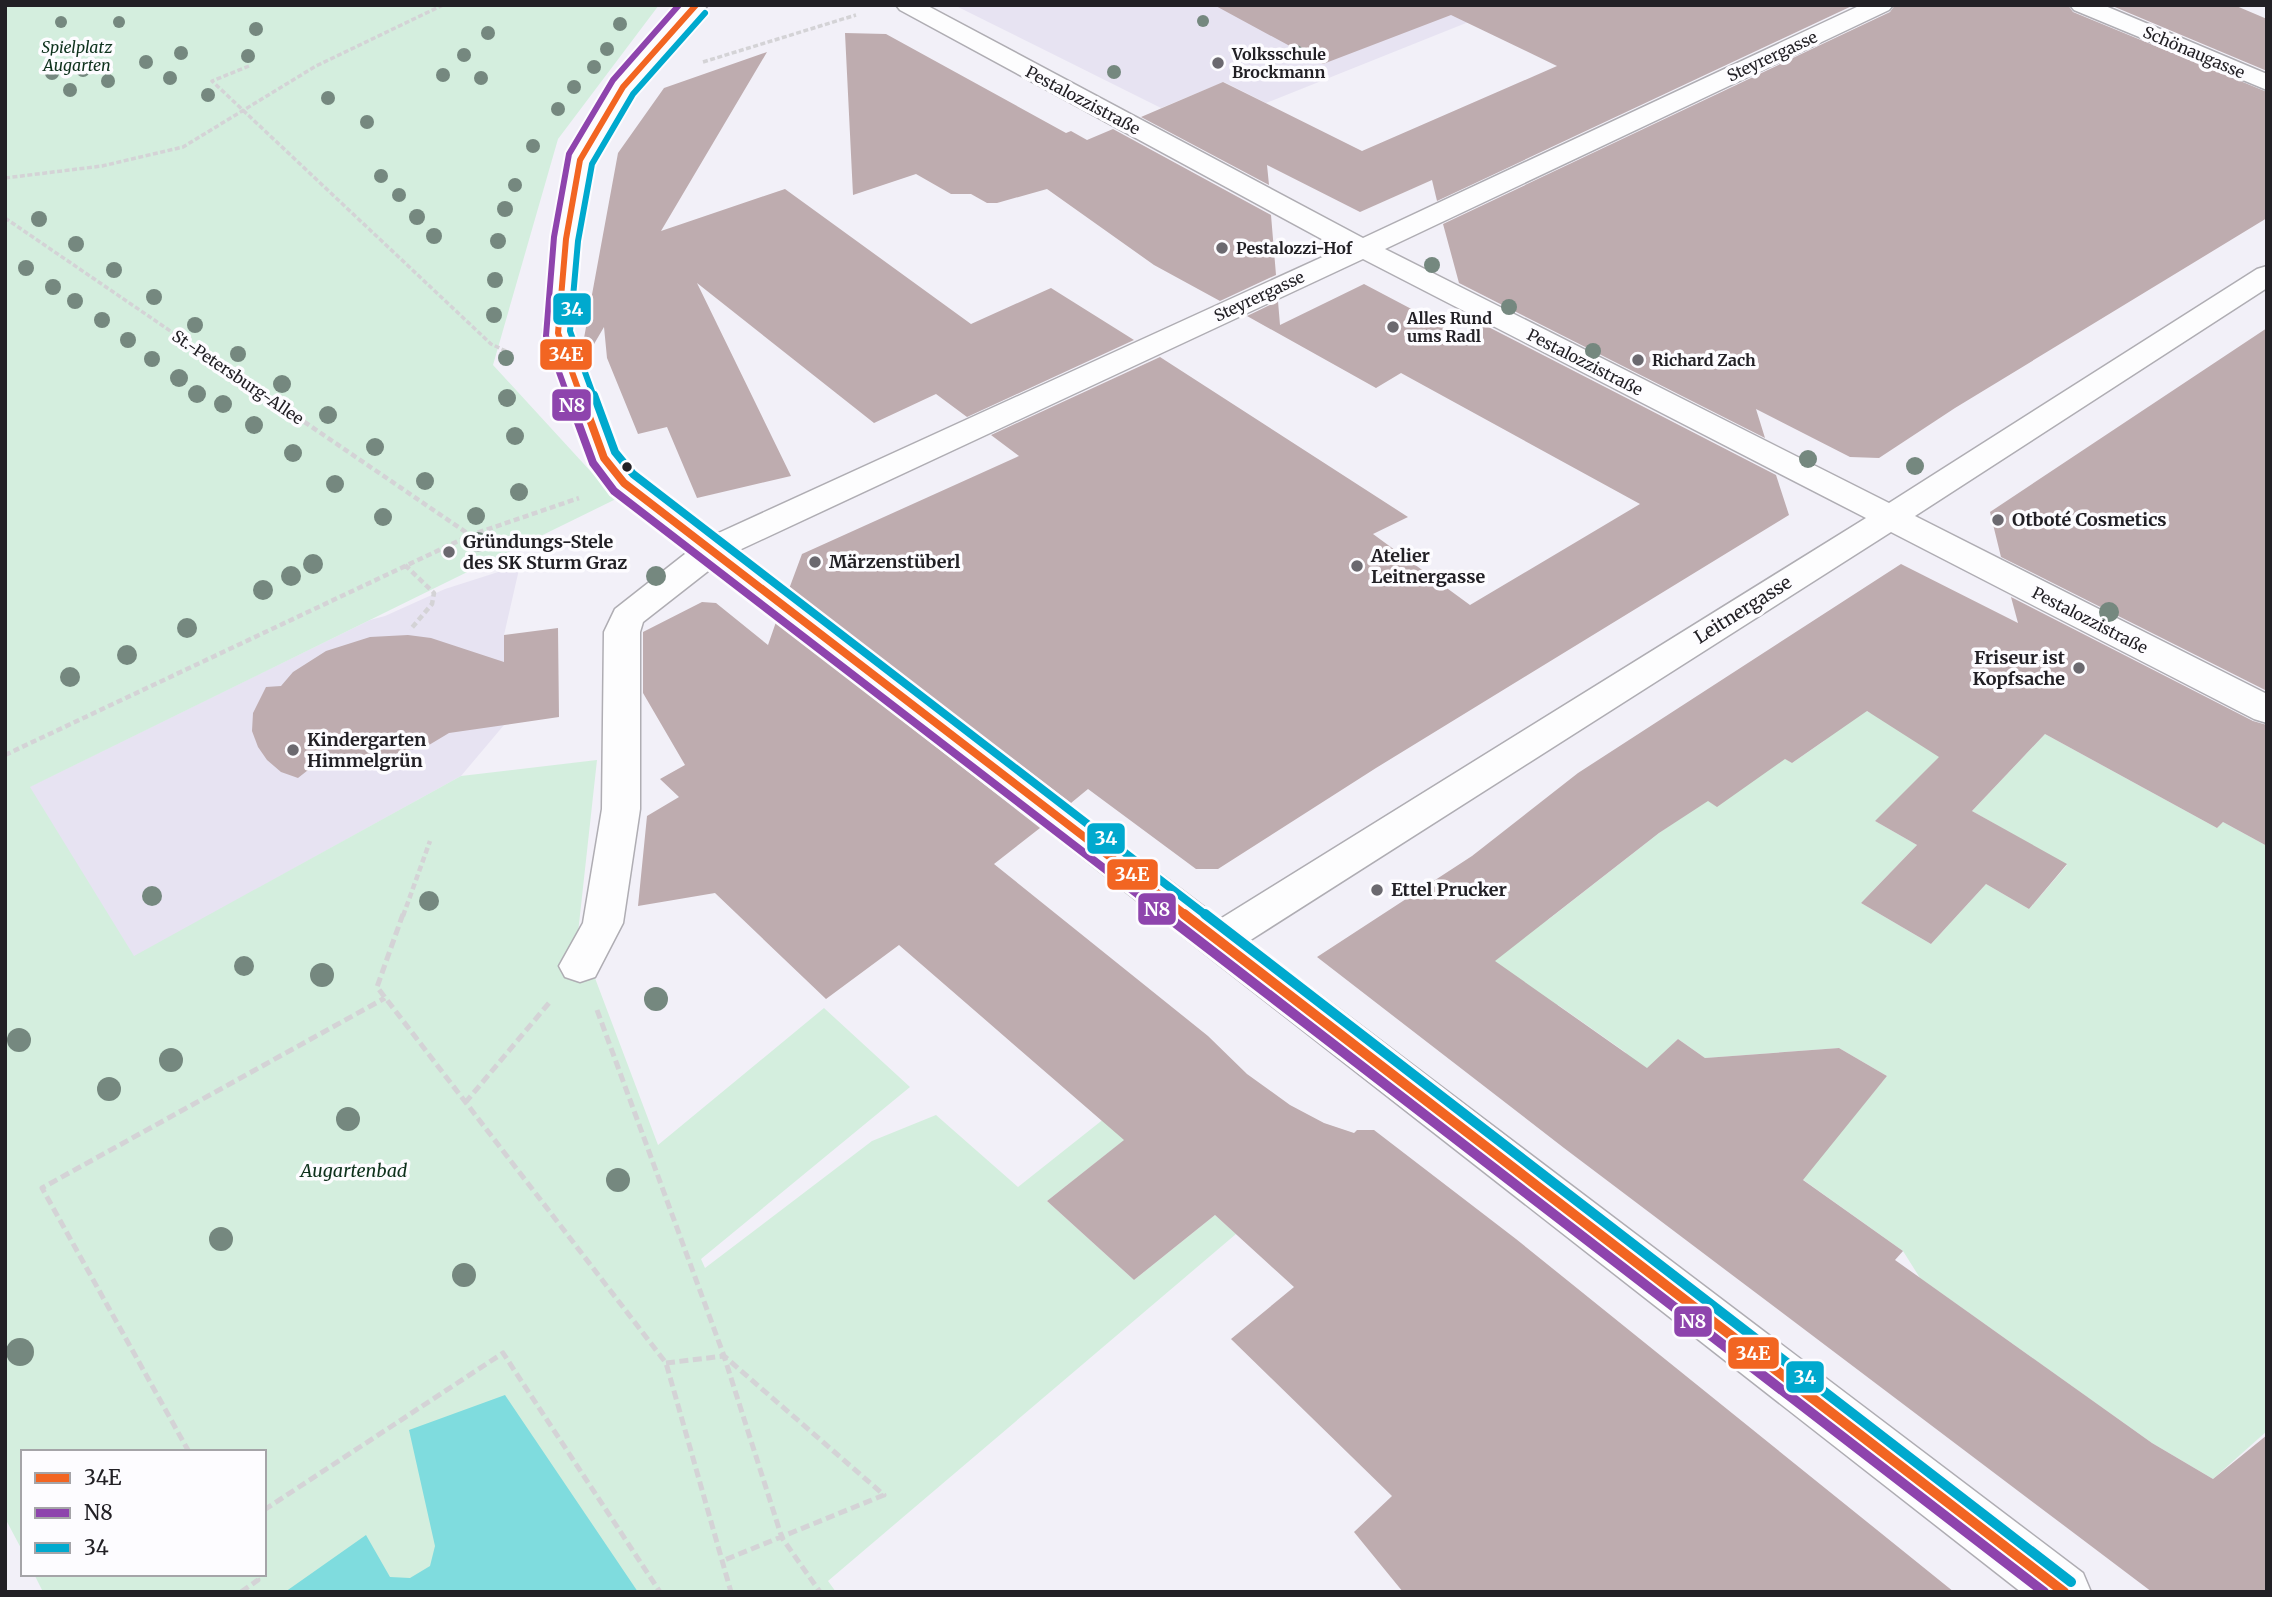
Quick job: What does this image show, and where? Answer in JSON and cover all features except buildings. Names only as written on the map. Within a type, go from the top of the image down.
[{"type":"street","points":[[696,5],[623,87],[580,160],[566,239],[558,333],[604,458],[624,483],[1216,942],[2064,1592]]},
{"type":"street","name":"Pestalozzistraße","points":[[908,5],[1361,248],[2267,710]]},
{"type":"street","name":"Steyrergasse","points":[[580,966],[603,923],[621,809],[622,632],[627,617],[712,550],[755,527],[1881,5]]},
{"type":"street","name":"Schönaugasse","points":[[2082,5],[2267,83]]},
{"type":"street","name":"Leitnergasse","points":[[1216,942],[1890,517],[2267,275]]},
{"type":"path","points":[[5,178],[102,166],[183,147],[316,66],[443,5]]},
{"type":"path","points":[[701,63],[856,15]]},
{"type":"path","points":[[249,66],[212,81],[491,344],[512,354]]},
{"type":"path","name":"St.-Petersburg-Allee","points":[[5,218],[471,535]]},
{"type":"path","points":[[5,755],[471,535],[624,483]]},
{"type":"path","points":[[405,565],[434,593],[432,604],[410,629]]},
{"type":"path","points":[[430,841],[377,987],[666,1363],[731,1592]]},
{"type":"path","points":[[465,1103],[580,966],[724,1356],[782,1538],[820,1592]]},
{"type":"path","points":[[188,1450],[42,1188],[385,998]]},
{"type":"path","points":[[266,1509],[503,1353],[660,1592]]},
{"type":"path","points":[[666,1363],[724,1356],[884,1495],[722,1561]]},
{"type":"path","points":[[241,1592],[258,1580],[257,1576]]},
{"type":"shaded area","name":"Volksschule Brockmann","points":[[954,5],[1511,5],[1266,103],[1224,82],[1161,108]]},
{"type":"shaded area","name":"Kindergarten Himmelgrün","points":[[520,565],[504,635],[504,725],[461,776],[134,957],[29,787],[370,620],[445,589]]},
{"type":"green space","points":[[5,5],[659,5],[558,139],[493,365],[616,499],[30,787],[134,956],[461,776],[597,760],[578,933],[658,1145],[824,1008],[910,1087],[701,1259],[705,1268],[872,1141],[936,1115],[1018,1187],[1105,1118],[1127,1138],[1047,1201],[1134,1280],[1215,1215],[1236,1234],[828,1581],[836,1592],[43,1592],[35,1576],[266,1576],[266,1450],[21,1450],[21,1548],[5,1518]]},
{"type":"green space","points":[[1895,695],[2041,704],[1875,821],[1917,845],[1861,903],[1931,944],[1986,884],[2029,909],[2067,865],[1972,811],[2045,734],[2217,828],[2223,822],[2267,846],[2267,1431],[2213,1479],[2152,1443],[1920,1278],[1903,1251],[1802,1179],[1887,1076],[1839,1048],[1705,1058],[1678,1039],[1640,1076],[1625,1052],[1558,1005],[1550,1012],[1464,971],[1549,919],[1659,833],[1776,753],[1792,763],[1824,741],[1847,699],[1870,713]]},
{"type":"water","points":[[505,1395],[638,1592],[285,1592],[366,1535],[390,1577],[410,1578],[430,1566],[435,1546],[409,1430]]},
{"type":"transit line","name":"N8","points":[[679,5],[613,80],[569,154],[554,237],[546,336],[593,463],[614,491],[2044,1592]]},
{"type":"transit line","name":"34E","points":[[696,5],[623,87],[580,160],[566,239],[558,333],[604,458],[624,483],[2064,1592]]},
{"type":"transit line","name":"34","points":[[705,13],[633,94],[592,164],[578,241],[570,331],[615,452],[633,474],[2071,1582]]},
{"type":"place","name":"Volksschule Brockmann","points":[[1218,63]]},
{"type":"place","name":"Pestalozzi-Hof","points":[[1222,248]]},
{"type":"place","name":"Alles Rund ums Radl","points":[[1393,327]]},
{"type":"place","name":"Richard Zach","points":[[1638,360]]},
{"type":"place","name":"Otboté Cosmetics","points":[[1998,520]]},
{"type":"place","name":"Gründungs-Stele des SK Sturm Graz","points":[[449,552]]},
{"type":"place","name":"Märzenstüberl","points":[[815,562]]},
{"type":"place","name":"Atelier Leitnergasse","points":[[1357,566]]},
{"type":"place","name":"Friseur ist Kopfsache","points":[[2079,668]]},
{"type":"place","name":"Kindergarten Himmelgrün","points":[[293,750]]},
{"type":"place","name":"Ettel Prucker","points":[[1377,890]]},
{"type":"park label","name":"Spielplatz Augarten","points":[[77,56]]},
{"type":"park label","name":"Augartenbad","points":[[354,1171]]}]
